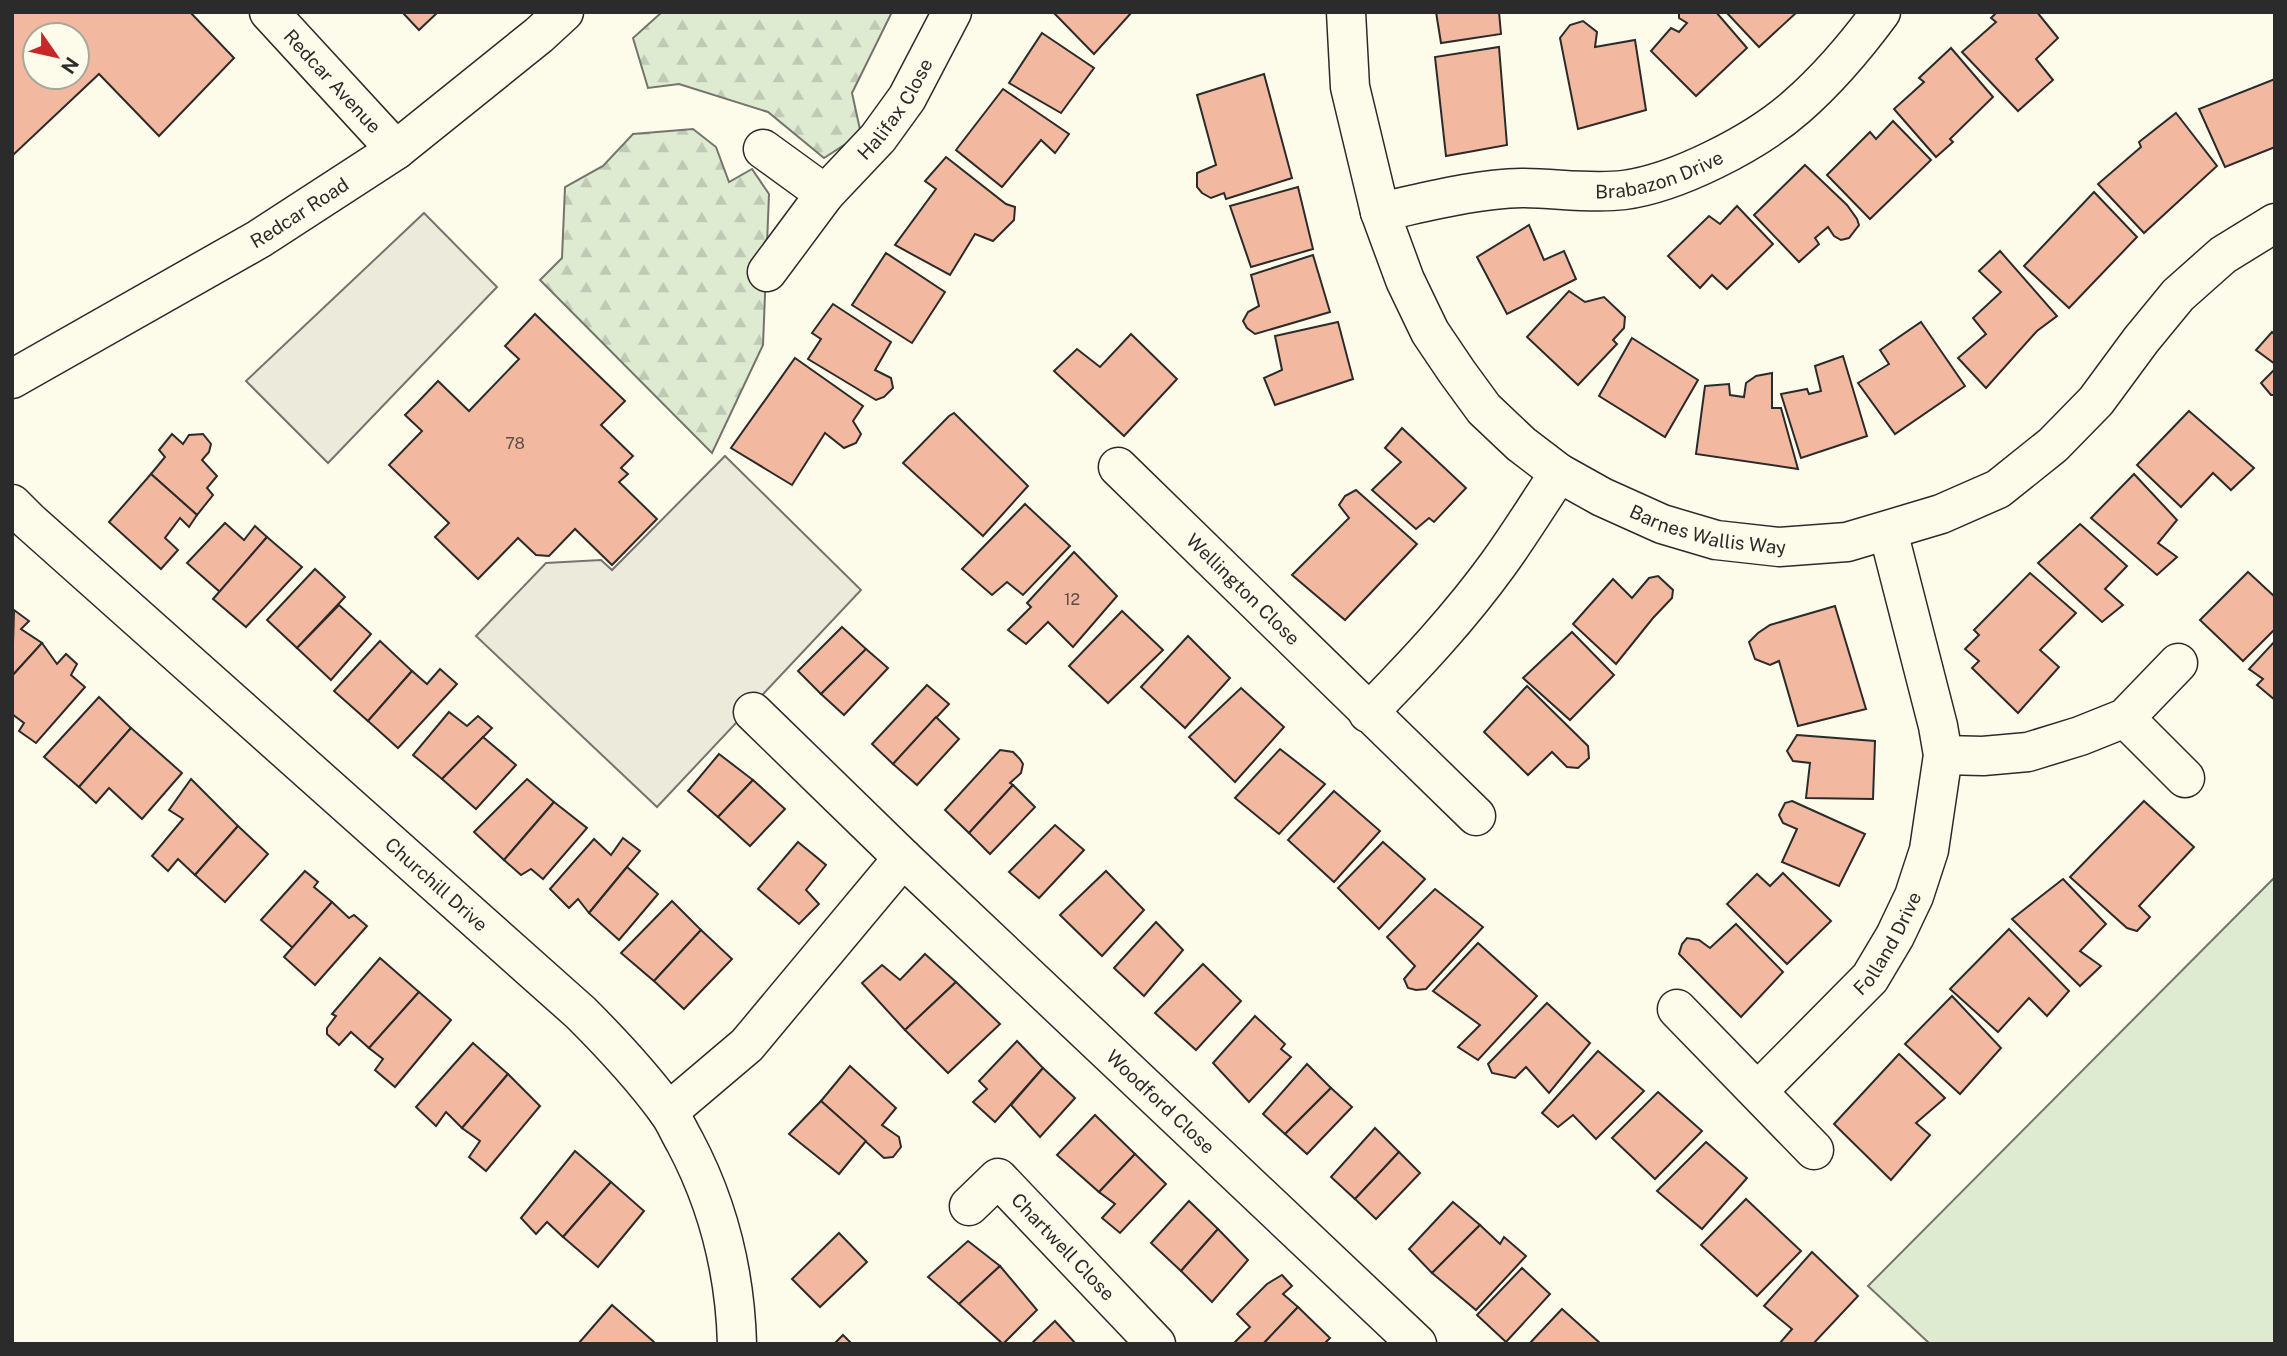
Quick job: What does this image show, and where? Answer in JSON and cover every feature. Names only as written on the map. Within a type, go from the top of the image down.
[{"type":"street","name":"Redcar Avenue","points":[[269,12],[396,150]]},
{"type":"street","name":"Redcar Road","points":[[12,379],[259,239],[396,150],[564,12]]},
{"type":"street","name":"Halifax Close","points":[[766,272],[825,194],[878,138],[907,98],[952,12]]},
{"type":"street","name":"Barnes Wallis Way","points":[[1346,12],[1350,87],[1380,212],[1405,280],[1430,332],[1457,372],[1484,409],[1521,444],[1559,473],[1602,497],[1662,524],[1716,540],[1779,547],[1847,542],[1941,514],[1998,489],[2053,445],[2096,401],[2178,296],[2222,256],[2275,223]]},
{"type":"street","name":"Brabazon Drive","points":[[1380,212],[1476,191],[1523,188],[1598,192],[1627,189],[1661,181],[1692,169],[1761,132],[1794,108],[1830,73],[1881,12]]},
{"type":"street","points":[[763,149],[825,194]]},
{"type":"street","name":"Wellington Close","points":[[1118,467],[1476,816]]},
{"type":"street","points":[[1368,713],[1459,614],[1499,563],[1559,473]]},
{"type":"street","name":"Churchill Drive","points":[[12,504],[581,1013],[619,1051],[668,1112],[698,1167],[723,1234],[736,1303],[737,1344]]},
{"type":"street","name":"Folland Drive","points":[[1758,1091],[1870,978],[1895,936],[1914,896],[1929,850],[1943,755],[1888,531]]},
{"type":"street","points":[[1943,755],[1983,756],[2028,752],[2080,736],[2125,718],[2178,663]]},
{"type":"street","name":"Woodford Close","points":[[753,712],[903,858],[1417,1344]]},
{"type":"street","points":[[2125,718],[2185,778]]},
{"type":"street","points":[[668,1112],[747,1045],[903,858]]},
{"type":"street","points":[[1677,1009],[1814,1150]]},
{"type":"street","name":"Chartwell Close","points":[[969,1206],[998,1178],[1156,1344]]},
{"type":"green space","points":[[662,12],[892,12],[852,93],[861,134],[824,158],[768,112],[679,84],[648,88],[633,38]]},
{"type":"green space","points":[[693,129],[716,147],[729,182],[752,169],[769,194],[763,345],[712,453],[540,280],[562,258],[565,187],[603,166],[633,134]]},
{"type":"green space","points":[[2275,877],[2275,1344],[1930,1344],[1868,1286]]},
{"type":"shaded area","points":[[424,213],[497,287],[328,463],[246,381]]},
{"type":"shaded area","points":[[725,456],[861,590],[657,807],[476,636],[546,563],[601,560],[612,570]]},
{"type":"building","points":[[12,12],[190,12],[234,58],[159,136],[99,74],[91,82],[91,21],[21,21],[21,91],[81,91],[12,156]]},
{"type":"building","points":[[402,12],[438,12],[419,30]]},
{"type":"building","points":[[1053,12],[1132,12],[1094,54]]},
{"type":"building","points":[[1436,12],[1499,12],[1501,34],[1441,43]]},
{"type":"building","points":[[1679,12],[1716,12],[1747,48],[1696,96],[1651,51],[1671,28],[1679,32],[1687,23],[1679,18]]},
{"type":"building","points":[[1726,12],[1797,12],[1759,47]]},
{"type":"building","points":[[1997,12],[2037,12],[2058,38],[2036,59],[2053,80],[2018,111],[1962,52],[1996,22],[1991,18]]},
{"type":"building","points":[[1583,21],[1597,32],[1595,47],[1635,40],[1646,110],[1578,129],[1560,38],[1570,25]]},
{"type":"building","points":[[1042,33],[1094,68],[1061,113],[1009,83]]},
{"type":"building","points":[[1499,47],[1507,145],[1446,156],[1435,57]]},
{"type":"building","points":[[1951,48],[1993,97],[1950,139],[1953,142],[1936,157],[1894,109],[1924,82],[1919,78]]},
{"type":"building","points":[[1264,74],[1292,178],[1226,199],[1224,193],[1211,198],[1197,187],[1197,173],[1216,165],[1197,95]]},
{"type":"building","points":[[2275,79],[2275,147],[2225,167],[2199,109]]},
{"type":"building","points":[[1003,89],[1069,134],[1055,153],[1041,140],[1002,187],[956,150]]},
{"type":"building","points":[[2176,113],[2217,166],[2144,233],[2098,184],[2141,147],[2139,142]]},
{"type":"building","points":[[1893,121],[1931,160],[1870,219],[1827,175],[1870,132],[1876,139]]},
{"type":"building","points":[[946,157],[1006,204],[1015,207],[1014,220],[993,241],[975,234],[950,275],[895,245],[936,189],[925,181]]},
{"type":"building","points":[[1805,165],[1847,205],[1859,225],[1849,238],[1841,240],[1834,236],[1828,227],[1815,238],[1819,244],[1799,262],[1754,215]]},
{"type":"building","points":[[1298,187],[1313,249],[1251,267],[1230,206]]},
{"type":"building","points":[[2094,192],[2137,237],[2069,308],[2024,266]]},
{"type":"building","points":[[1737,206],[1773,244],[1727,289],[1712,275],[1700,288],[1668,256],[1709,216],[1720,224]]},
{"type":"building","points":[[1529,225],[1544,260],[1564,251],[1576,279],[1507,314],[1477,257]]},
{"type":"building","points":[[2000,251],[2057,316],[2037,331],[1986,388],[1958,358],[1986,334],[1973,318],[2001,292],[1979,271]]},
{"type":"building","points":[[886,253],[945,292],[912,343],[852,305]]},
{"type":"building","points":[[1313,255],[1330,312],[1255,334],[1247,328],[1243,321],[1248,312],[1259,306],[1251,275]]},
{"type":"building","points":[[1569,291],[1585,302],[1604,297],[1625,317],[1624,328],[1613,340],[1617,344],[1578,385],[1527,337]]},
{"type":"building","points":[[833,304],[891,342],[875,370],[891,378],[893,388],[884,397],[876,400],[808,359],[821,339],[812,333]]},
{"type":"building","points":[[535,314],[625,401],[601,425],[633,456],[621,468],[628,474],[619,482],[657,519],[612,565],[575,529],[549,556],[536,555],[518,538],[478,579],[435,537],[449,523],[389,465],[422,431],[405,415],[438,381],[469,411],[519,359],[505,346]]},
{"type":"building","points":[[1338,322],[1353,379],[1275,405],[1264,378],[1282,370],[1275,336]]},
{"type":"building","points":[[1921,322],[1965,386],[1895,434],[1858,383],[1889,364],[1880,350]]},
{"type":"building","points":[[2272,332],[2275,335],[2275,364],[2256,350]]},
{"type":"building","points":[[1131,334],[1177,379],[1124,436],[1054,371],[1077,349],[1100,367]]},
{"type":"building","points":[[1632,338],[1698,380],[1665,437],[1599,396]]},
{"type":"building","points":[[1843,356],[1867,436],[1801,458],[1781,394],[1807,389],[1809,394],[1821,391],[1815,366]]},
{"type":"building","points":[[795,358],[863,406],[853,421],[861,434],[856,443],[844,448],[825,433],[792,485],[731,448]]},
{"type":"building","points":[[2275,369],[2275,395],[2271,395],[2261,383]]},
{"type":"building","points":[[1772,373],[1772,408],[1781,408],[1798,469],[1696,454],[1705,386],[1729,384],[1730,395],[1744,397],[1746,383],[1756,376]]},
{"type":"building","points":[[2189,411],[2254,468],[2231,490],[2213,473],[2181,507],[2137,465]]},
{"type":"building","points":[[954,413],[1028,486],[983,536],[903,463]]},
{"type":"building","points":[[1402,428],[1466,488],[1434,522],[1429,518],[1416,529],[1372,490],[1401,462],[1385,448]]},
{"type":"building","points":[[172,434],[183,444],[189,435],[203,434],[211,444],[209,452],[202,460],[217,476],[207,488],[213,495],[197,515],[151,474],[165,457],[159,450]]},
{"type":"building","points":[[151,474],[197,515],[189,527],[180,518],[165,538],[178,550],[161,569],[109,522]]},
{"type":"building","points":[[2134,474],[2177,520],[2158,543],[2177,557],[2157,575],[2091,518]]},
{"type":"building","points":[[1356,490],[1417,544],[1345,620],[1292,575],[1349,518],[1339,505],[1345,496]]},
{"type":"building","points":[[1025,504],[1070,546],[1023,595],[1007,582],[992,595],[962,569]]},
{"type":"building","points":[[225,523],[244,540],[255,526],[267,537],[220,592],[187,563]]},
{"type":"building","points":[[2080,524],[2127,566],[2105,589],[2123,605],[2102,622],[2038,563]]},
{"type":"building","points":[[267,537],[302,567],[246,627],[213,599]]},
{"type":"building","points":[[1074,552],[1117,596],[1073,647],[1048,622],[1026,644],[1008,630],[1031,607],[1027,603]]},
{"type":"building","points":[[315,569],[345,597],[297,648],[267,620]]},
{"type":"building","points":[[2248,572],[2275,597],[2275,629],[2243,661],[2200,620]]},
{"type":"building","points":[[2030,573],[2076,613],[2040,650],[2059,667],[2018,713],[1972,668],[1979,661],[1965,649],[1979,635],[1974,630]]},
{"type":"building","points":[[1658,576],[1673,590],[1672,598],[1616,664],[1573,624],[1613,579],[1632,598],[1649,578]]},
{"type":"building","points":[[339,605],[371,634],[331,680],[297,648]]},
{"type":"building","points":[[1835,606],[1866,709],[1798,726],[1779,661],[1770,665],[1755,659],[1749,642],[1770,625]]},
{"type":"building","points":[[14,610],[29,621],[21,629],[42,643],[12,676]]},
{"type":"building","points":[[1122,611],[1163,650],[1108,703],[1069,666]]},
{"type":"building","points":[[842,627],[866,649],[821,694],[798,671]]},
{"type":"building","points":[[1572,632],[1614,675],[1570,720],[1523,678]]},
{"type":"building","points":[[1188,636],[1230,678],[1185,728],[1141,687]]},
{"type":"building","points":[[380,641],[412,671],[368,721],[334,691]]},
{"type":"building","points":[[2275,641],[2275,700],[2257,685],[2263,679],[2249,669]]},
{"type":"building","points":[[42,643],[57,664],[66,654],[77,664],[71,675],[85,687],[36,743],[19,731],[24,723],[12,714],[12,676]]},
{"type":"building","points":[[866,649],[888,668],[844,715],[821,694]]},
{"type":"building","points":[[440,669],[457,684],[398,748],[368,721],[412,671],[427,684]]},
{"type":"building","points":[[927,685],[949,704],[893,764],[872,744]]},
{"type":"building","points":[[1527,686],[1588,746],[1589,758],[1578,768],[1567,767],[1552,752],[1528,775],[1484,732]]},
{"type":"building","points":[[1241,688],[1284,727],[1235,782],[1189,737]]},
{"type":"building","points":[[99,697],[131,728],[79,787],[44,757]]},
{"type":"building","points":[[449,712],[467,726],[478,716],[492,728],[442,779],[413,755]]},
{"type":"building","points":[[936,717],[959,739],[917,785],[893,764]]},
{"type":"building","points":[[131,728],[182,773],[142,819],[109,788],[96,803],[79,787]]},
{"type":"building","points":[[1797,735],[1875,741],[1873,799],[1806,798],[1810,763],[1793,761],[1787,751]]},
{"type":"building","points":[[483,737],[516,765],[476,809],[442,779]]},
{"type":"building","points":[[1280,749],[1325,784],[1279,834],[1235,798]]},
{"type":"building","points":[[1000,750],[1013,752],[1020,759],[1023,764],[1021,773],[969,833],[945,810]]},
{"type":"building","points":[[719,754],[753,780],[718,817],[688,791]]},
{"type":"building","points":[[191,779],[238,826],[195,875],[178,859],[168,871],[152,856],[183,819],[169,810]]},
{"type":"building","points":[[527,779],[554,802],[504,860],[474,832]]},
{"type":"building","points":[[753,780],[785,809],[750,846],[718,817]]},
{"type":"building","points":[[1013,785],[1035,807],[990,854],[969,833]]},
{"type":"building","points":[[1334,791],[1380,831],[1334,882],[1288,840]]},
{"type":"building","points":[[1792,801],[1865,834],[1839,886],[1782,862],[1797,829],[1783,823],[1779,815],[1785,803]]},
{"type":"building","points":[[2144,801],[2194,847],[2139,906],[2150,917],[2137,931],[2127,928],[2070,877]]},
{"type":"building","points":[[554,802],[587,828],[543,879],[531,869],[521,875],[504,860]]},
{"type":"building","points":[[1055,825],[1084,850],[1039,898],[1009,872]]},
{"type":"building","points":[[238,826],[268,854],[225,902],[195,875]]},
{"type":"building","points":[[623,838],[640,851],[589,913],[578,899],[569,908],[550,889],[594,839],[611,855]]},
{"type":"building","points":[[798,842],[826,865],[806,890],[819,904],[799,924],[758,889]]},
{"type":"building","points":[[1383,842],[1425,879],[1379,929],[1338,888]]},
{"type":"building","points":[[627,867],[658,894],[619,940],[589,913]]},
{"type":"building","points":[[305,871],[318,882],[314,887],[332,902],[293,948],[261,920]]},
{"type":"building","points":[[1106,871],[1144,910],[1102,956],[1060,915]]},
{"type":"building","points":[[1783,873],[1831,921],[1787,964],[1727,904],[1757,874],[1770,886]]},
{"type":"building","points":[[2063,879],[2106,924],[2080,951],[2101,966],[2080,986],[2012,919]]},
{"type":"building","points":[[1435,889],[1483,927],[1426,989],[1416,990],[1408,988],[1404,979],[1415,966],[1387,937]]},
{"type":"building","points":[[672,901],[701,930],[654,981],[621,953]]},
{"type":"building","points":[[332,902],[349,918],[354,915],[367,926],[315,985],[284,957]]},
{"type":"building","points":[[1156,922],[1183,950],[1144,996],[1114,968]]},
{"type":"building","points":[[1736,924],[1783,972],[1741,1017],[1679,954],[1687,938],[1699,940],[1710,948]]},
{"type":"building","points":[[2009,929],[2069,991],[2047,1016],[2029,998],[1998,1032],[1950,989]]},
{"type":"building","points":[[701,930],[732,959],[684,1009],[654,981]]},
{"type":"building","points":[[1478,943],[1537,996],[1478,1060],[1458,1047],[1480,1025],[1433,991]]},
{"type":"building","points":[[925,954],[956,982],[905,1030],[862,983],[882,965],[900,980]]},
{"type":"building","points":[[380,958],[419,992],[369,1048],[351,1032],[339,1045],[327,1034],[327,1028],[336,1016],[332,1014]]},
{"type":"building","points":[[1203,964],[1241,1001],[1196,1050],[1155,1013]]},
{"type":"building","points":[[956,982],[1000,1024],[948,1073],[905,1030]]},
{"type":"building","points":[[419,992],[451,1020],[395,1087],[375,1070],[383,1059],[369,1048]]},
{"type":"building","points":[[1952,996],[2001,1048],[1960,1094],[1905,1044]]},
{"type":"building","points":[[1547,1003],[1590,1043],[1549,1093],[1526,1067],[1515,1078],[1492,1073],[1488,1064]]},
{"type":"building","points":[[1255,1016],[1285,1044],[1281,1049],[1291,1057],[1249,1102],[1213,1063]]},
{"type":"building","points":[[1017,1041],[1043,1068],[995,1122],[973,1102],[987,1089],[979,1081]]},
{"type":"building","points":[[473,1043],[508,1074],[462,1128],[446,1112],[436,1126],[416,1107]]},
{"type":"building","points":[[1598,1051],[1644,1091],[1596,1139],[1573,1115],[1558,1127],[1542,1113]]},
{"type":"building","points":[[1899,1054],[1945,1098],[1916,1123],[1930,1135],[1891,1180],[1834,1124]]},
{"type":"building","points":[[1307,1064],[1331,1088],[1285,1134],[1263,1114]]},
{"type":"building","points":[[850,1066],[896,1108],[882,1125],[899,1137],[901,1147],[893,1157],[884,1158],[821,1101]]},
{"type":"building","points":[[1043,1068],[1075,1098],[1040,1137],[1011,1105]]},
{"type":"building","points":[[508,1074],[540,1106],[486,1171],[469,1157],[480,1141],[462,1128]]},
{"type":"building","points":[[1331,1088],[1352,1107],[1307,1154],[1285,1134]]},
{"type":"building","points":[[1658,1092],[1702,1131],[1655,1179],[1612,1138]]},
{"type":"building","points":[[821,1101],[866,1141],[839,1174],[789,1134]]},
{"type":"building","points":[[1095,1115],[1135,1154],[1099,1192],[1057,1155]]},
{"type":"building","points":[[1375,1128],[1399,1152],[1355,1199],[1331,1177]]},
{"type":"building","points":[[1706,1142],[1747,1178],[1702,1229],[1657,1191]]},
{"type":"building","points":[[575,1151],[611,1182],[563,1237],[547,1222],[536,1234],[521,1218]]},
{"type":"building","points":[[1399,1152],[1420,1173],[1376,1219],[1355,1199]]},
{"type":"building","points":[[1135,1154],[1166,1184],[1120,1233],[1102,1218],[1115,1204],[1099,1192]]},
{"type":"building","points":[[611,1182],[644,1211],[598,1267],[563,1237]]},
{"type":"building","points":[[1746,1199],[1801,1251],[1757,1296],[1701,1245]]},
{"type":"building","points":[[1189,1201],[1218,1229],[1181,1271],[1151,1243]]},
{"type":"building","points":[[1453,1202],[1480,1225],[1432,1273],[1409,1249]]},
{"type":"building","points":[[1480,1225],[1500,1244],[1504,1237],[1526,1256],[1476,1310],[1432,1273]]},
{"type":"building","points":[[1218,1229],[1248,1260],[1212,1302],[1181,1271]]},
{"type":"building","points":[[839,1233],[867,1262],[820,1307],[792,1279]]},
{"type":"building","points":[[968,1241],[1000,1266],[959,1304],[928,1277]]},
{"type":"building","points":[[1812,1252],[1858,1296],[1813,1344],[1779,1344],[1792,1329],[1764,1306]]},
{"type":"building","points":[[1000,1266],[1037,1310],[1003,1344],[959,1304]]},
{"type":"building","points":[[1522,1268],[1550,1294],[1506,1342],[1477,1315]]},
{"type":"building","points":[[1282,1275],[1292,1286],[1283,1294],[1298,1307],[1263,1344],[1233,1344],[1250,1327],[1237,1314],[1267,1284]]},
{"type":"building","points":[[612,1305],[654,1342],[578,1344]]},
{"type":"building","points":[[1298,1307],[1330,1338],[1324,1344],[1264,1343]]},
{"type":"building","points":[[1562,1309],[1601,1344],[1529,1344]]},
{"type":"building","points":[[1055,1321],[1076,1344],[1031,1344]]},
{"type":"building","points":[[843,1335],[852,1344],[834,1344]]}]
